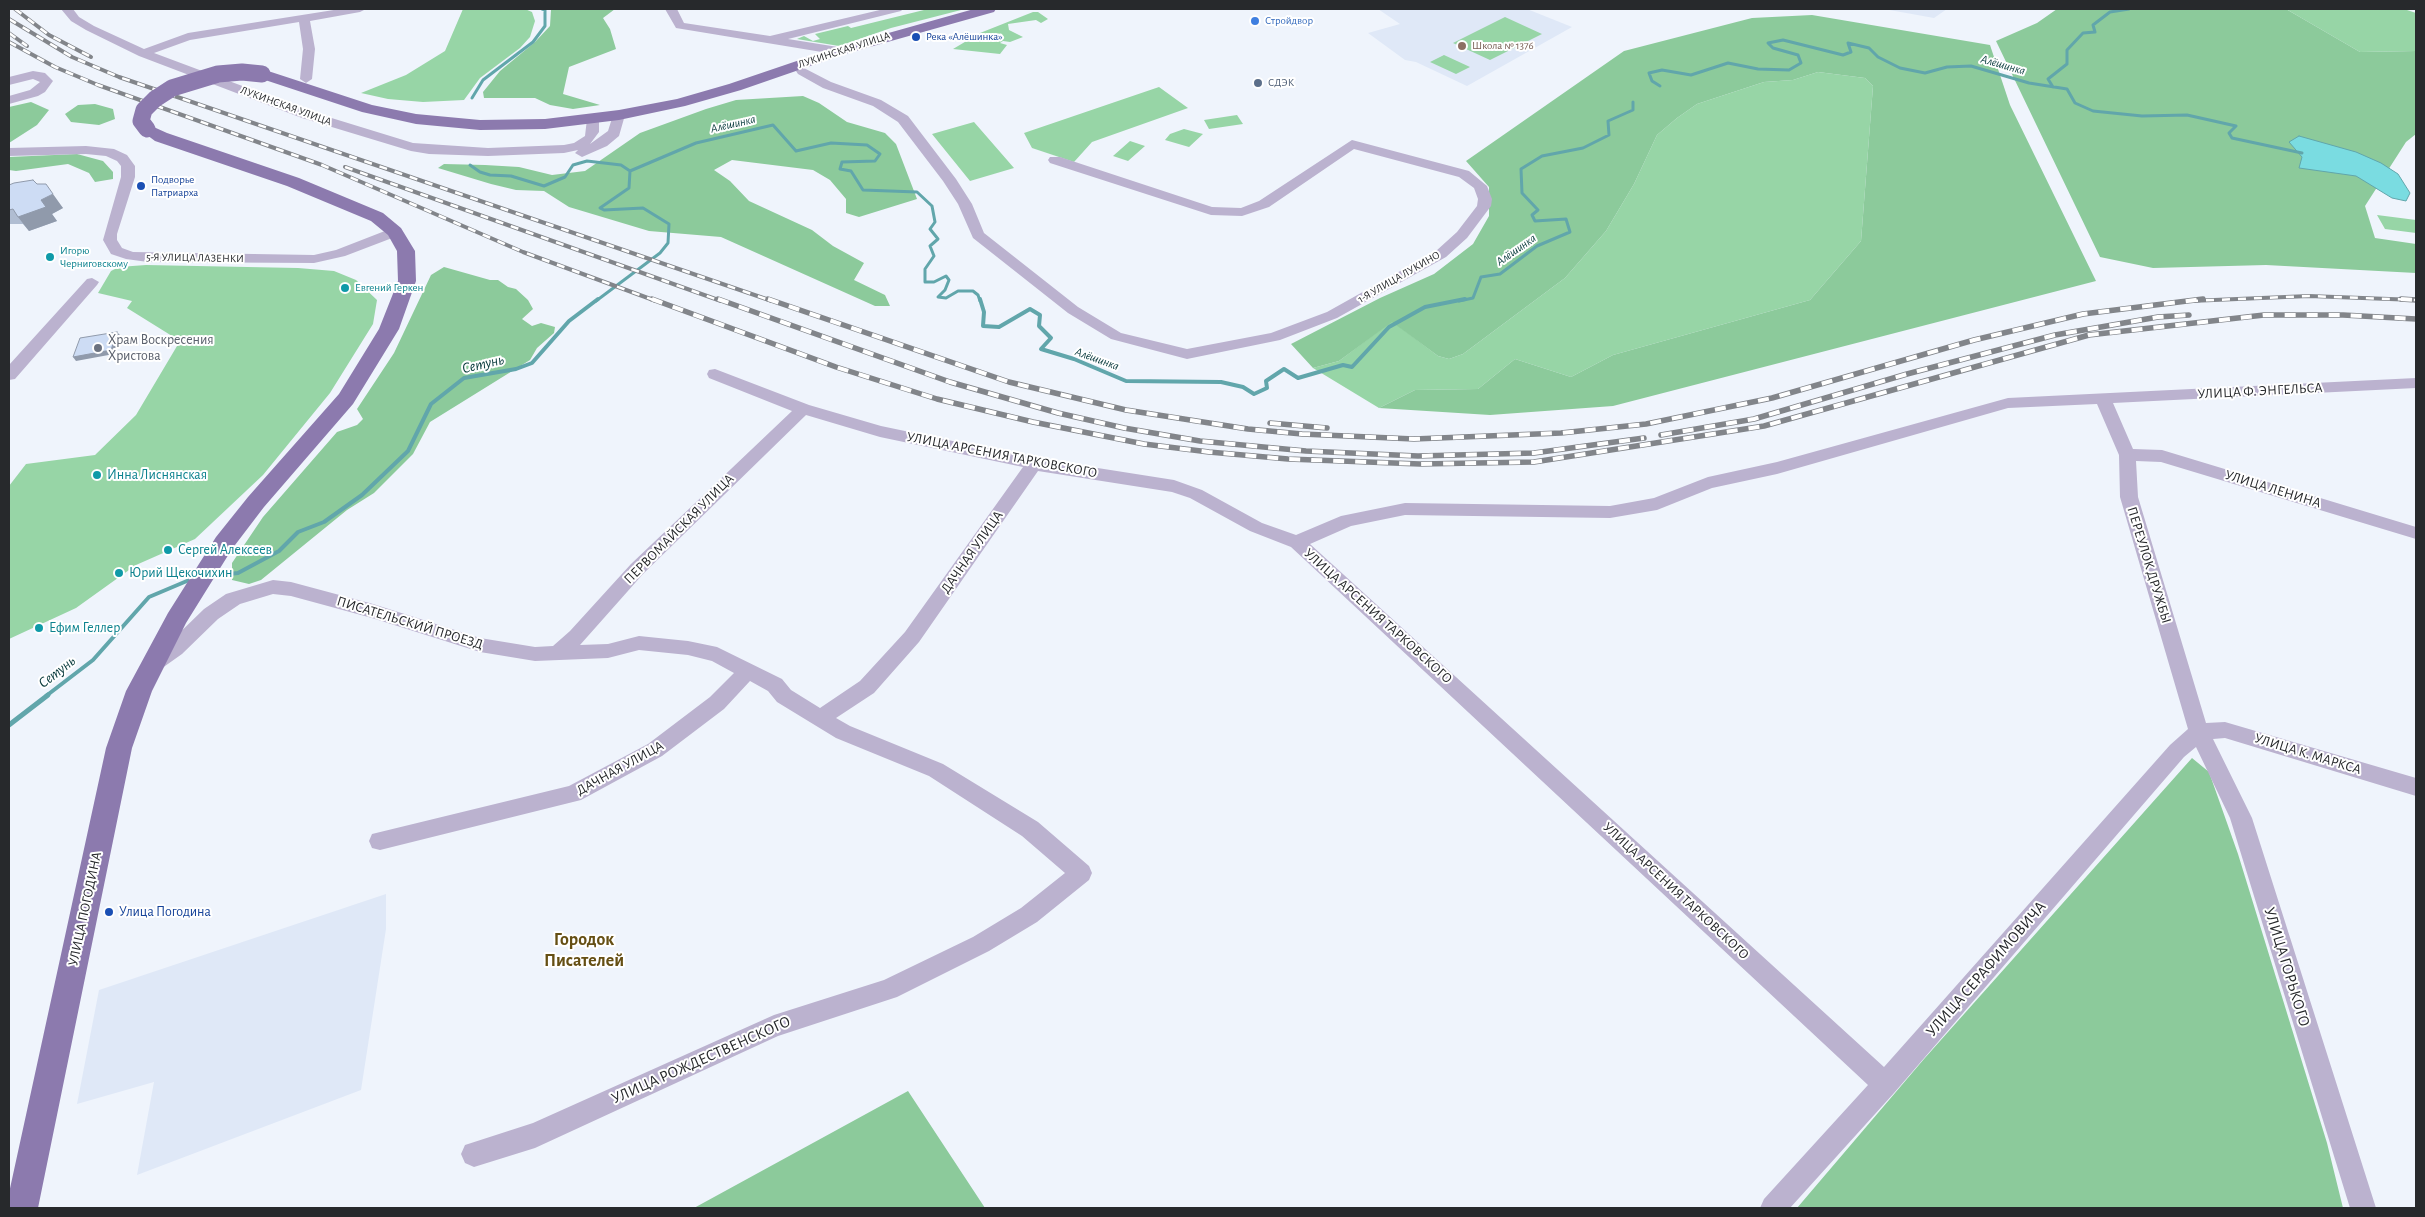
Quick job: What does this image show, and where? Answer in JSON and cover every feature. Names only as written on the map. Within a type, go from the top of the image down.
[{"type":"main road","name":"ЛУКИНСКАЯ УЛИЦА","points":[[395,232],[361,210],[293,182],[162,137],[147,129],[141,121],[144,110],[155,99],[172,88],[218,74],[262,74],[368,109],[416,119],[507,125],[593,119],[679,103],[806,66],[840,51],[989,9]]},
{"type":"main road","name":"УЛИЦА ПОГОДИНА","points":[[22,1208],[119,748],[128,717],[150,667],[176,619],[224,543],[256,502],[346,399],[381,344],[407,281],[408,264],[406,251],[395,232]]},
{"type":"street","name":"ЛУКИНСКАЯ УЛИЦА","points":[[66,9],[75,19],[90,28],[143,53],[308,114],[411,147],[457,152],[564,150],[583,144],[592,135],[593,119]]},
{"type":"street","points":[[143,53],[188,37],[360,9]]},
{"type":"street","points":[[670,9],[680,26],[840,51]]},
{"type":"street","points":[[770,40],[897,9]]},
{"type":"street","points":[[304,18],[309,49],[306,79]]},
{"type":"street","points":[[803,46],[809,51],[806,66],[827,85],[877,103],[904,119],[949,178],[965,204]]},
{"type":"street","points":[[9,80],[33,76],[45,78],[47,81],[41,89],[34,93],[9,100]]},
{"type":"street","name":"ЛУКИНСКАЯ УЛИЦА","points":[[521,152],[553,157],[582,153],[602,143],[614,133],[618,115]]},
{"type":"street","name":"1-Я УЛИЦА ЛУКИНО","points":[[965,204],[978,235],[1073,310],[1116,336],[1187,354],[1275,338],[1332,315],[1441,254],[1462,235],[1484,206],[1485,199],[1480,186],[1464,174],[1352,144],[1264,204],[1242,212],[1211,211],[1055,160]]},
{"type":"street","name":"5-Я УЛИЦА ЛАЗЕНКИ","points":[[9,152],[86,150],[109,152],[122,158],[128,166],[128,177],[110,234],[110,240],[116,251],[131,256],[314,258],[340,253],[395,232]]},
{"type":"street","points":[[9,375],[92,282]]},
{"type":"street","name":"УЛИЦА АРСЕНИЯ ТАРКОВСКОГО","points":[[715,374],[802,409],[880,431],[1034,464],[1174,486],[1196,494],[1256,528],[1297,542],[1436,668],[1885,1084]]},
{"type":"street","name":"УЛИЦА Ф. ЭНГЕЛЬСА","points":[[1297,542],[1347,520],[1404,509],[1610,512],[1657,504],[1708,484],[1777,468],[2008,403],[2416,383]]},
{"type":"street","name":"ПЕРЕУЛОК ДРУЖБЫ","points":[[2103,399],[2127,455],[2129,498],[2200,732]]},
{"type":"street","name":"ПЕРВОМАЙСКАЯ УЛИЦА","points":[[560,652],[578,636],[637,569],[802,409]]},
{"type":"street","name":"УЛИЦА ЛЕНИНА","points":[[2127,455],[2162,456],[2416,533]]},
{"type":"street","name":"ДАЧНАЯ УЛИЦА","points":[[820,718],[867,687],[912,638],[1034,464]]},
{"type":"street","name":"ПИСАТЕЛЬСКИЙ ПРОЕЗД","points":[[150,667],[175,649],[211,614],[233,599],[254,591],[273,588],[291,589],[373,611],[480,645],[535,654],[608,651],[639,643],[688,648],[717,654],[775,685],[784,696],[843,732],[936,770],[1030,829],[1081,873]]},
{"type":"street","name":"ДАЧНАЯ УЛИЦА","points":[[380,841],[574,794],[655,750],[718,703],[748,670]]},
{"type":"street","name":"УЛИЦА К. МАРКСА","points":[[2200,732],[2225,730],[2416,787]]},
{"type":"street","name":"УЛИЦА СЕРАФИМОВИЧА","points":[[1773,1208],[1885,1084],[2177,751],[2200,732]]},
{"type":"street","name":"УЛИЦА ГОРЬКОГО","points":[[2200,732],[2241,818],[2363,1208]]},
{"type":"street","name":"УЛИЦА РОЖДЕСТВЕНСКОГО","points":[[474,1154],[535,1135],[774,1026],[889,990],[982,944],[1029,916],[1081,873]]},
{"type":"shaded area","name":"Школа № 1376","points":[[1378,9],[1527,9],[1572,27],[1467,86],[1416,62],[1405,60],[1368,33],[1400,24]]},
{"type":"shaded area","points":[[1884,9],[1947,9],[1934,18]]},
{"type":"shaded area","points":[[386,894],[386,929],[361,1090],[137,1175],[154,1082],[77,1104],[99,990]]},
{"type":"green space","points":[[463,9],[525,9],[532,12],[535,21],[530,37],[520,48],[480,78],[464,100],[423,102],[388,99],[361,93],[406,75],[445,51]]},
{"type":"green space","points":[[549,9],[615,9],[603,18],[610,29],[616,49],[569,67],[563,94],[600,105],[573,109],[550,105],[535,98],[484,98],[483,92],[500,71],[535,42],[550,26],[551,10]]},
{"type":"green space","points":[[928,9],[965,9],[891,28],[839,46],[797,39],[804,36],[813,41],[820,39],[815,34],[848,26],[851,28]]},
{"type":"green space","points":[[2057,9],[2286,9],[2360,52],[2416,51],[2416,134],[2406,142],[2365,206],[2375,238],[2416,244],[2416,273],[2266,265],[2153,268],[2100,257],[1996,41],[2037,23]]},
{"type":"green space","points":[[2286,9],[2404,9],[2416,13],[2416,51],[2360,52]]},
{"type":"green space","points":[[1033,12],[1038,12],[1048,19],[1041,23],[1036,20],[1008,24],[1009,30],[1023,37],[1010,42],[1003,41],[1000,43],[1007,45],[1000,54],[953,49],[980,33]]},
{"type":"green space","points":[[1812,15],[1990,45],[2010,105],[2096,281],[1613,406],[1490,415],[1379,408],[1415,390],[1478,389],[1515,359],[1571,377],[1613,355],[1810,300],[1861,241],[1873,86],[1865,78],[1818,72],[1793,80],[1764,82],[1697,104],[1677,118],[1657,135],[1634,184],[1606,231],[1565,278],[1463,354],[1449,359],[1438,356],[1392,322],[1339,361],[1313,368],[1291,344],[1380,298],[1434,274],[1473,244],[1489,216],[1489,187],[1466,161],[1624,51],[1752,18]]},
{"type":"green space","points":[[1505,17],[1542,34],[1490,60],[1453,43]]},
{"type":"green space","points":[[1444,55],[1470,67],[1456,74],[1430,62]]},
{"type":"green space","points":[[1818,72],[1865,78],[1873,86],[1861,241],[1810,300],[1613,355],[1571,377],[1515,359],[1478,389],[1415,390],[1379,408],[1313,368],[1339,361],[1392,321],[1438,356],[1449,359],[1463,354],[1565,278],[1606,231],[1634,184],[1657,135],[1677,118],[1697,104],[1764,82],[1793,80]]},
{"type":"green space","points":[[1159,87],[1188,108],[1092,142],[1074,162],[1032,148],[1024,133]]},
{"type":"green space","points":[[803,96],[819,103],[847,122],[885,133],[896,144],[917,199],[859,217],[846,213],[846,199],[830,180],[813,170],[732,160],[714,170],[730,181],[749,201],[812,230],[833,246],[864,263],[854,280],[885,295],[890,306],[875,306],[721,237],[649,231],[569,207],[544,191],[516,190],[438,168],[444,164],[519,167],[552,175],[585,171],[640,133],[706,109],[736,100]]},
{"type":"green space","points":[[31,102],[49,110],[37,125],[9,143],[9,107]]},
{"type":"green space","points":[[95,104],[113,109],[115,119],[99,125],[71,122],[65,114],[78,105]]},
{"type":"green space","points":[[1237,115],[1243,124],[1209,129],[1204,120]]},
{"type":"green space","points":[[974,122],[1014,168],[970,181],[932,134]]},
{"type":"green space","points":[[1184,129],[1203,134],[1189,147],[1165,140],[1170,134]]},
{"type":"green space","points":[[1130,141],[1145,146],[1128,161],[1113,156]]},
{"type":"green space","points":[[77,154],[103,161],[113,172],[113,179],[95,182],[89,173],[68,164],[16,171],[9,170],[9,157]]},
{"type":"green space","points":[[2377,215],[2416,220],[2416,233],[2385,229]]},
{"type":"green space","points":[[146,265],[298,268],[334,271],[356,280],[377,300],[373,324],[330,393],[263,475],[195,539],[136,565],[76,608],[9,639],[9,486],[26,464],[95,455],[136,415],[180,341],[127,308],[132,301],[98,293],[111,271],[119,267]]},
{"type":"green space","points":[[444,267],[490,280],[498,280],[508,287],[516,289],[528,300],[533,309],[522,319],[532,326],[541,323],[555,327],[554,333],[537,348],[530,360],[430,422],[413,454],[374,493],[347,510],[261,580],[249,584],[232,580],[232,563],[263,517],[337,432],[357,425],[363,419],[357,409],[394,353],[431,275]]},
{"type":"green space","points":[[2192,758],[2209,772],[2238,854],[2327,1143],[2343,1208],[1797,1208],[1924,1059]]},
{"type":"green space","points":[[908,1091],[985,1208],[694,1208]]},
{"type":"water","points":[[2299,136],[2356,152],[2381,163],[2398,174],[2410,193],[2406,201],[2392,198],[2356,176],[2299,168],[2302,157],[2289,142]]},
{"type":"building","points":[[33,180],[37,184],[46,184],[53,194],[41,200],[46,207],[18,217],[13,209],[9,210],[9,185]]},
{"type":"building","name":"Храм Воскресения Христова","points":[[117,332],[111,350],[73,357],[80,338]]},
{"type":"waterway","name":"Сетунь","points":[[472,98],[483,80],[533,42],[545,26],[545,10],[542,9]]},
{"type":"waterway","points":[[2053,87],[2048,79],[2067,64],[2067,50],[2083,33],[2095,32],[2093,25],[2110,12],[2129,9]]},
{"type":"waterway","name":"Алёшинка","points":[[1660,86],[1652,81],[1649,73],[1662,70],[1691,75],[1728,63],[1758,69],[1789,70],[1801,63],[1798,55],[1773,48],[1768,43],[1783,40],[1843,55],[1851,52],[1848,43],[1869,48],[1878,57],[1900,68],[1925,73],[1947,67],[1971,66],[2029,83],[2053,87]]},
{"type":"waterway","name":"Алёшинка","points":[[2053,87],[2067,89],[2075,103],[2093,111],[2142,116],[2187,115],[2236,126],[2229,133],[2232,138],[2302,153]]},
{"type":"waterway","name":"Алёшинка","points":[[1459,301],[1473,298],[1481,277],[1500,274],[1537,246],[1570,232],[1566,219],[1535,221],[1532,215],[1538,210],[1522,193],[1521,169],[1542,156],[1583,148],[1609,135],[1608,121],[1633,110],[1633,102]]},
{"type":"waterway","name":"Алёшинка","points":[[630,171],[696,143],[773,125],[796,151],[831,143],[867,145],[880,154],[875,161],[842,162],[840,169],[851,171],[863,190],[917,192],[932,206],[935,222],[930,229],[938,239],[930,246],[934,256],[925,269],[925,282],[934,282],[946,276],[949,280],[945,290],[938,297],[946,298],[958,291],[973,291],[978,295],[980,301]]},
{"type":"waterway","name":"Сетунь","points":[[470,165],[480,172],[490,175],[511,176],[544,186],[565,177],[573,165],[587,161],[621,165],[630,171]]},
{"type":"waterway","name":"Сетунь","points":[[596,301],[660,253],[668,243],[669,224],[643,208],[604,210],[600,208],[629,188],[630,171]]},
{"type":"waterway","name":"Сетунь","points":[[211,576],[238,573],[279,551],[298,532],[324,522],[362,495],[408,451],[431,404],[464,378],[516,369],[532,363],[569,321],[598,299]]},
{"type":"waterway","name":"Алёшинка","points":[[980,299],[984,312],[983,326],[999,327],[1030,309],[1040,315],[1039,326],[1051,338],[1041,349],[1074,359],[1126,381],[1221,382],[1243,387],[1254,394],[1267,388],[1266,381],[1284,369],[1298,378],[1343,365],[1352,367],[1389,327],[1425,307],[1465,299]]},
{"type":"waterway","name":"Сетунь","points":[[46,696],[93,660],[149,597],[194,578]]},
{"type":"waterway","name":"Сетунь","points":[[9,725],[48,695]]},
{"type":"railway","points":[[15,9],[49,35],[91,57]]},
{"type":"railway","points":[[9,19],[72,57],[119,77],[772,301]]},
{"type":"railway","points":[[9,33],[27,46]]},
{"type":"railway","points":[[9,42],[55,67],[98,85],[322,165],[523,252],[656,301]]},
{"type":"railway","points":[[345,167],[721,301]]},
{"type":"railway","points":[[2190,301],[2309,296],[2416,300],[2401,299]]},
{"type":"railway","points":[[652,299],[836,367],[937,399],[1033,422],[1144,444],[1209,452],[1288,459],[1420,464],[1534,462],[1764,426],[2089,335],[2264,315],[2343,315],[2416,319]]},
{"type":"railway","points":[[718,299],[950,382],[1058,413],[1124,428],[1200,441],[1306,451],[1418,456],[1534,453],[1644,438]]},
{"type":"railway","points":[[768,299],[1009,382],[1126,410],[1248,429],[1302,434],[1414,439],[1561,433],[1646,424],[1772,398],[1974,340],[2083,314],[2203,299]]},
{"type":"railway","points":[[1661,435],[1754,419],[1907,374],[2055,335],[2158,317],[2189,315]]},
{"type":"railway","points":[[1270,423],[1327,428]]},
{"type":"place","name":"Стройдвор","points":[[1255,21]]},
{"type":"place","name":"Река «Алёшинка»","points":[[916,37]]},
{"type":"place","name":"Школа № 1376","points":[[1462,46]]},
{"type":"place","name":"СДЭК","points":[[1258,83]]},
{"type":"place","name":"Подворье Патриарха","points":[[141,186]]},
{"type":"place","name":"Игорю Черниговскому","points":[[50,257]]},
{"type":"place","name":"Евгений Геркен","points":[[345,288]]},
{"type":"place","name":"Храм Воскресения Христова","points":[[98,348]]},
{"type":"place","name":"Инна Лиснянская","points":[[97,475]]},
{"type":"place","name":"Сергей Алексеев","points":[[168,550]]},
{"type":"place","name":"Юрий Щекочихин","points":[[119,573]]},
{"type":"place","name":"Ефим Геллер","points":[[39,628]]},
{"type":"place","name":"Улица Погодина","points":[[109,912]]},
{"type":"district","name":"Городок Писателей","points":[[584,950]]}]
